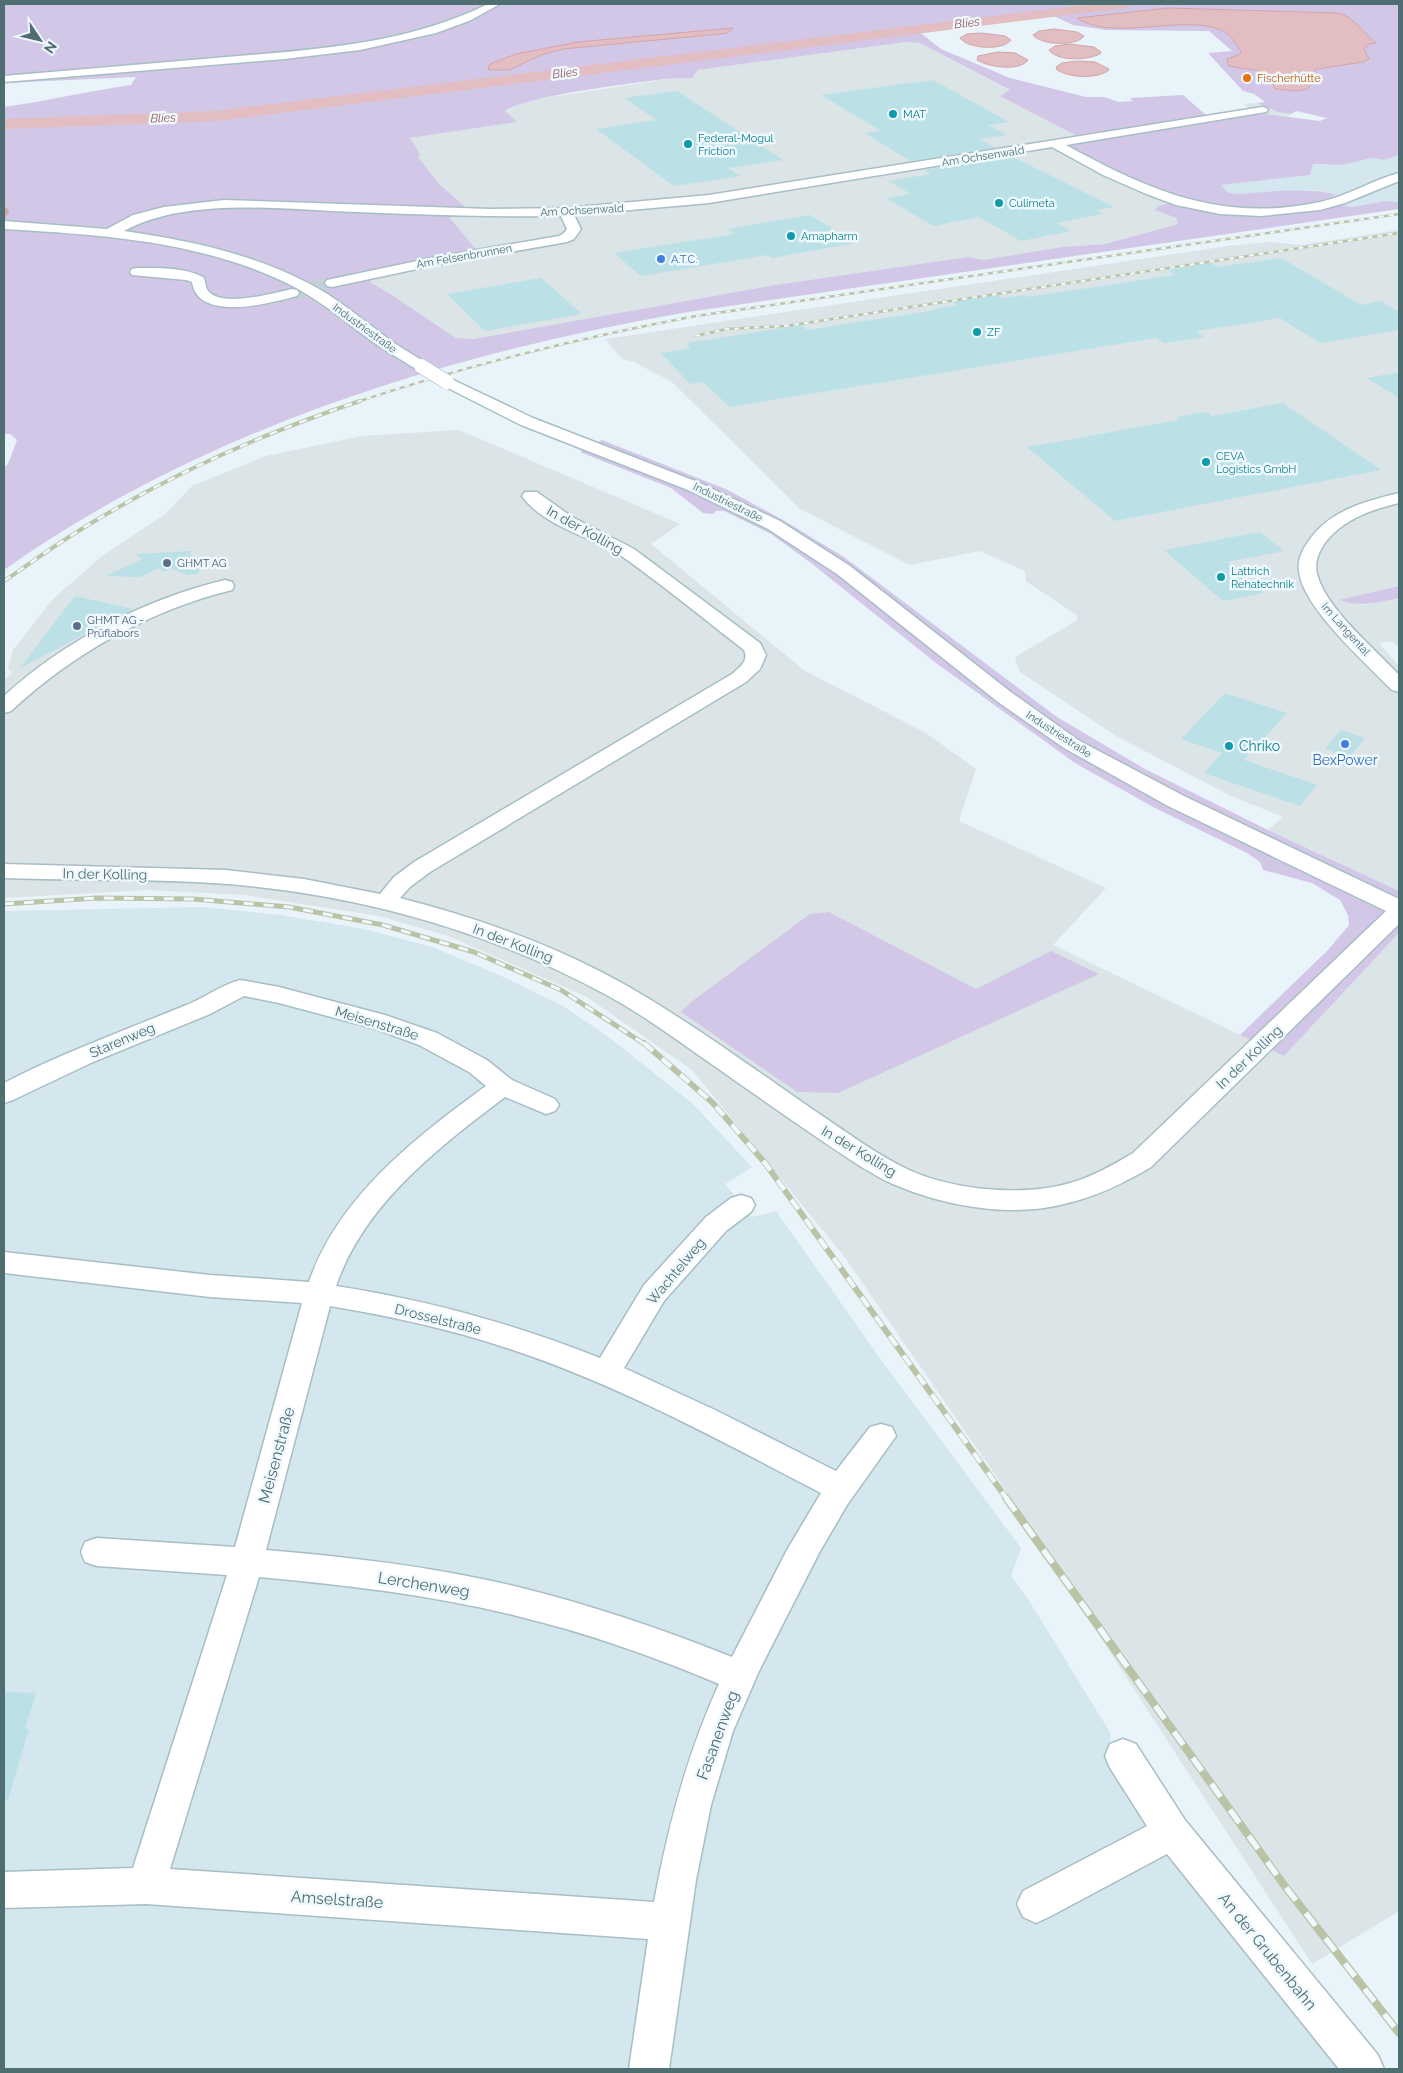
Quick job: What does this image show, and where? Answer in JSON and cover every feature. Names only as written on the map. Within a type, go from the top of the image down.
[{"type":"street","points":[[4,79],[281,56],[344,48],[398,38],[444,26],[474,15],[495,4]]},
{"type":"street","name":"Am Ochsenwald","points":[[109,233],[138,218],[164,211],[224,204],[295,205],[442,212],[566,212],[708,199],[1262,110]]},
{"type":"street","points":[[1055,144],[1157,194],[1187,203],[1216,208],[1272,211],[1319,206],[1346,198],[1399,177]]},
{"type":"street","name":"Am Felsenbrunnen","points":[[332,283],[436,261],[562,239],[569,236],[574,229],[566,212]]},
{"type":"street","name":"Industriestraße","points":[[4,225],[109,233],[150,239],[211,252],[280,276],[325,298],[393,349],[447,382],[500,410],[575,441],[686,482],[774,524],[852,577],[1038,722],[1073,745],[1116,770],[1195,810],[1399,910]]},
{"type":"street","points":[[137,272],[190,276],[198,280],[201,291],[205,296],[227,302],[246,303],[292,293]]},
{"type":"street","name":"In der Kolling","points":[[385,902],[402,882],[422,867],[739,678],[753,665],[756,655],[753,646],[628,553],[608,540],[553,516],[531,496]]},
{"type":"street","name":"Im Langental","points":[[1399,498],[1359,509],[1342,518],[1328,529],[1314,543],[1309,557],[1308,573],[1314,590],[1324,608],[1399,686]]},
{"type":"street","points":[[4,707],[27,685],[62,660],[113,632],[171,601],[225,586]]},
{"type":"street","name":"In der Kolling","points":[[4,871],[180,875],[258,880],[325,889],[444,917],[539,951],[612,988],[657,1015],[872,1161],[908,1180],[978,1197],[1017,1199],[1050,1197],[1083,1189],[1116,1175],[1142,1160],[1399,910]]},
{"type":"street","name":"Meisenstraße","points":[[240,988],[279,995],[385,1023],[428,1039],[478,1066],[503,1086],[546,1105]]},
{"type":"street","name":"Starenweg","points":[[4,1094],[40,1075],[211,1004],[240,988]]},
{"type":"street","name":"Meisenstraße","points":[[146,1886],[247,1562],[319,1294],[335,1253],[360,1216],[393,1176],[424,1146],[503,1086]]},
{"type":"street","name":"Wachtelweg","points":[[607,1372],[654,1293],[716,1224],[741,1205]]},
{"type":"street","name":"Drosselstraße","points":[[4,1262],[241,1289],[319,1294],[398,1308],[466,1324],[524,1342],[607,1372],[842,1488]]},
{"type":"street","name":"Fasanenweg","points":[[649,2069],[669,1922],[688,1828],[703,1768],[719,1723],[739,1676],[790,1576],[842,1488],[881,1436]]},
{"type":"street","name":"Lerchenweg","points":[[97,1552],[247,1562],[408,1581],[483,1594],[533,1605],[636,1635],[686,1653],[739,1676]]},
{"type":"street","name":"An der Grubenbahn","points":[[1123,1756],[1172,1832],[1364,2069]]},
{"type":"street","points":[[1036,1904],[1172,1832]]},
{"type":"street","name":"Amselstraße","points":[[4,1890],[146,1886],[669,1922]]},
{"type":"shaded area","points":[[4,4],[1399,4],[1399,155],[1384,160],[1372,158],[1342,165],[1313,164],[1310,175],[1221,185],[1227,192],[1237,194],[1312,191],[1336,194],[1324,202],[1352,207],[1386,201],[1399,202],[1399,209],[688,312],[598,329],[508,350],[419,375],[331,403],[245,437],[162,476],[81,520],[4,570],[4,468],[8,464],[17,440],[10,434],[4,434],[4,107],[131,85],[136,77],[4,83]],"holes":[[[1049,14],[1073,25],[1106,30],[1209,31],[1232,51],[1208,53],[1243,91],[1254,94],[1265,102],[1257,103],[1278,112],[1291,114],[1296,111],[1327,118],[1320,121],[1267,114],[1253,115],[1073,145],[1070,147],[1072,150],[1179,200],[1159,206],[1155,210],[1176,218],[1178,224],[1105,244],[1062,247],[983,260],[968,257],[775,285],[473,339],[456,338],[370,282],[374,271],[477,251],[450,218],[450,209],[479,208],[466,207],[439,184],[418,157],[420,154],[410,138],[517,122],[505,111],[515,106],[555,96],[652,81],[692,78],[698,70],[906,42],[920,43],[1010,90],[1000,96],[1079,137],[1207,116],[1183,95],[1130,98],[1133,101],[1119,102],[1104,97],[1086,97],[1010,78],[941,49],[917,30]],[[727,33],[563,49],[541,55],[509,70],[516,54],[579,42]]]},
{"type":"shaded area","points":[[1168,8],[1339,13],[1354,22],[1376,43],[1369,44],[1364,49],[1369,59],[1363,62],[1317,69],[1312,73],[1312,81],[1308,89],[1295,91],[1275,89],[1271,81],[1261,72],[1228,65],[1227,59],[1240,54],[1241,51],[1228,35],[1212,27],[1179,25],[1106,27],[1090,24],[1077,18]]},
{"type":"shaded area","points":[[733,28],[727,33],[719,34],[563,49],[541,55],[509,70],[488,70],[490,64],[516,54],[578,42]]},
{"type":"shaded area","points":[[1054,29],[1077,32],[1084,36],[1074,42],[1051,43],[1033,35],[1039,31]]},
{"type":"shaded area","points":[[982,33],[1005,36],[1011,40],[1001,46],[986,47],[964,42],[960,38],[967,34]]},
{"type":"shaded area","points":[[906,42],[920,43],[1011,91],[1002,94],[1079,137],[1244,110],[1247,108],[1244,104],[1257,103],[1278,112],[1291,114],[1288,116],[1267,114],[1180,199],[1156,210],[1176,218],[1178,224],[1105,244],[1062,247],[983,260],[968,257],[775,285],[473,339],[456,338],[370,282],[374,272],[476,251],[450,218],[450,209],[477,207],[467,207],[439,184],[418,157],[420,154],[410,138],[516,122],[505,111],[510,106],[538,99],[668,79],[685,79],[696,74],[698,70]]},
{"type":"shaded area","points":[[1070,44],[1094,47],[1101,52],[1094,56],[1073,59],[1059,57],[1049,50],[1055,46]]},
{"type":"shaded area","points":[[998,52],[1015,53],[1028,60],[1018,66],[1003,67],[988,65],[977,60],[978,56]]},
{"type":"shaded area","points":[[1077,61],[1095,62],[1109,69],[1102,74],[1089,76],[1069,75],[1057,70],[1056,67],[1062,63]]},
{"type":"shaded area","points":[[1399,155],[1399,202],[1386,201],[1352,207],[1322,201],[1336,194],[1327,192],[1309,190],[1237,194],[1227,192],[1220,185],[1310,175],[1312,164],[1342,165],[1372,158],[1384,160]]},
{"type":"shaded area","points":[[1399,230],[1399,586],[1340,600],[1362,605],[1399,598],[1399,647],[1390,641],[1379,643],[1399,666],[1399,891],[1268,830],[1283,817],[1231,796],[1116,736],[1019,671],[1015,657],[1076,621],[1078,616],[1026,581],[1025,571],[980,551],[910,565],[800,509],[672,382],[634,362],[622,359],[605,339],[1228,246],[1269,242],[1301,245]]},
{"type":"shaded area","points":[[459,430],[680,524],[651,544],[805,671],[926,733],[976,769],[959,821],[1106,888],[1053,945],[1284,1056],[1399,933],[1399,1911],[1312,1964],[996,1476],[844,1256],[692,1070],[587,997],[448,936],[379,916],[245,895],[147,890],[4,898],[4,680],[12,674],[8,668],[13,650],[53,599],[102,556],[164,515],[192,486],[266,456],[362,436]]},
{"type":"shaded area","points":[[602,440],[728,490],[783,520],[844,557],[1057,717],[1145,769],[1268,830],[1399,891],[1399,933],[1284,1056],[1240,1035],[1328,950],[1349,925],[1348,915],[1340,900],[1312,883],[1263,870],[1260,862],[1247,853],[1153,807],[1075,763],[936,663],[811,563],[771,534],[724,511],[716,511],[713,514],[703,513],[671,488],[580,452]]},
{"type":"shaded area","points":[[1399,586],[1399,598],[1362,604],[1339,600]]},
{"type":"shaded area","points":[[204,907],[281,915],[364,929],[432,947],[497,974],[563,1006],[610,1038],[693,1104],[752,1167],[725,1184],[752,1217],[776,1211],[882,1361],[1021,1548],[1011,1576],[1028,1599],[1111,1734],[1108,1757],[1340,2069],[4,2069],[4,911]]},
{"type":"shaded area","points":[[829,912],[976,989],[1051,951],[1099,974],[838,1093],[797,1092],[681,1012],[691,1002],[810,914]]},
{"type":"building","name":"MAT","points":[[933,80],[1009,122],[988,125],[1007,135],[979,139],[996,148],[910,161],[865,133],[881,131],[821,95]]},
{"type":"building","name":"Federal-Mogul Friction","points":[[677,91],[783,160],[728,168],[740,176],[674,186],[596,129],[657,120],[624,98]]},
{"type":"building","name":"Culimeta","points":[[1011,156],[1114,207],[1096,210],[1103,214],[1056,223],[1071,231],[1021,241],[979,217],[933,226],[886,198],[911,194],[888,181],[931,174],[924,170]]},
{"type":"building","points":[[810,215],[855,243],[772,258],[767,255],[641,276],[614,253],[735,234],[728,229]]},
{"type":"building","name":"ZF","points":[[1281,258],[1361,305],[1381,301],[1399,312],[1399,330],[1320,343],[1280,318],[1196,331],[1204,337],[1164,343],[1156,338],[730,407],[703,382],[690,384],[661,353],[691,348],[686,343],[802,325],[807,330],[936,310],[934,309],[957,305],[953,302],[999,295],[1003,298],[1025,295],[1027,297],[1175,275],[1168,270],[1211,263],[1217,267]]},
{"type":"building","points":[[541,278],[582,314],[485,331],[447,294]]},
{"type":"building","points":[[1399,372],[1399,398],[1367,378]]},
{"type":"building","name":"CEVA Logistics GmbH","points":[[1283,403],[1381,470],[1115,521],[1027,447],[1180,420],[1176,417],[1207,412],[1212,416]]},
{"type":"building","name":"Lattrich Rehatechnik","points":[[1260,532],[1284,551],[1227,562],[1264,593],[1223,601],[1164,550]]},
{"type":"building","name":"GHMT AG","points":[[193,551],[189,554],[201,561],[198,574],[186,575],[172,568],[164,572],[158,568],[140,577],[106,576],[142,559],[135,554]]},
{"type":"building","name":"GHMT AG - Prüflabors","points":[[75,596],[133,609],[20,668]]},
{"type":"building","name":"Chriko","points":[[1225,693],[1287,713],[1244,760],[1317,785],[1300,806],[1204,773],[1222,753],[1181,739]]},
{"type":"building","name":"BexPower","points":[[1341,730],[1365,738],[1350,757],[1325,749]]},
{"type":"building","points":[[4,1692],[36,1693],[25,1729],[29,1729],[8,1800],[4,1799]]},
{"type":"waterway","name":"Blies","points":[[4,124],[216,116],[1125,4]]},
{"type":"waterway","points":[[4,209],[7,211],[4,216]]},
{"type":"tunnel","points":[[292,293],[332,283]]},
{"type":"railway","points":[[360,401],[399,388],[525,353],[610,333],[696,316],[1399,214]]},
{"type":"railway","points":[[695,336],[727,329],[786,326],[1399,233]]},
{"type":"railway","points":[[4,581],[113,510],[182,474],[288,427],[360,401]]},
{"type":"railway","points":[[4,904],[97,898],[193,899],[289,907],[383,925],[474,952],[561,990],[646,1045]]},
{"type":"railway","points":[[644,1043],[713,1103],[765,1163],[1007,1499]]},
{"type":"railway","points":[[1006,1498],[1284,1885],[1399,2033]]},
{"type":"place","name":"Fischerhütte","points":[[1247,78]]},
{"type":"place","name":"MAT","points":[[893,114]]},
{"type":"place","name":"Federal-Mogul Friction","points":[[688,144]]},
{"type":"place","name":"Culimeta","points":[[999,203]]},
{"type":"place","name":"Amapharm","points":[[791,236]]},
{"type":"place","name":"A.T.C.","points":[[661,259]]},
{"type":"place","name":"ZF","points":[[977,332]]},
{"type":"place","name":"CEVA Logistics GmbH","points":[[1206,462]]},
{"type":"place","name":"GHMT AG","points":[[167,563]]},
{"type":"place","name":"Lattrich Rehatechnik","points":[[1221,577]]},
{"type":"place","name":"GHMT AG - Prüflabors","points":[[77,626]]},
{"type":"place","name":"BexPower","points":[[1345,744]]},
{"type":"place","name":"Chriko","points":[[1229,746]]}]
